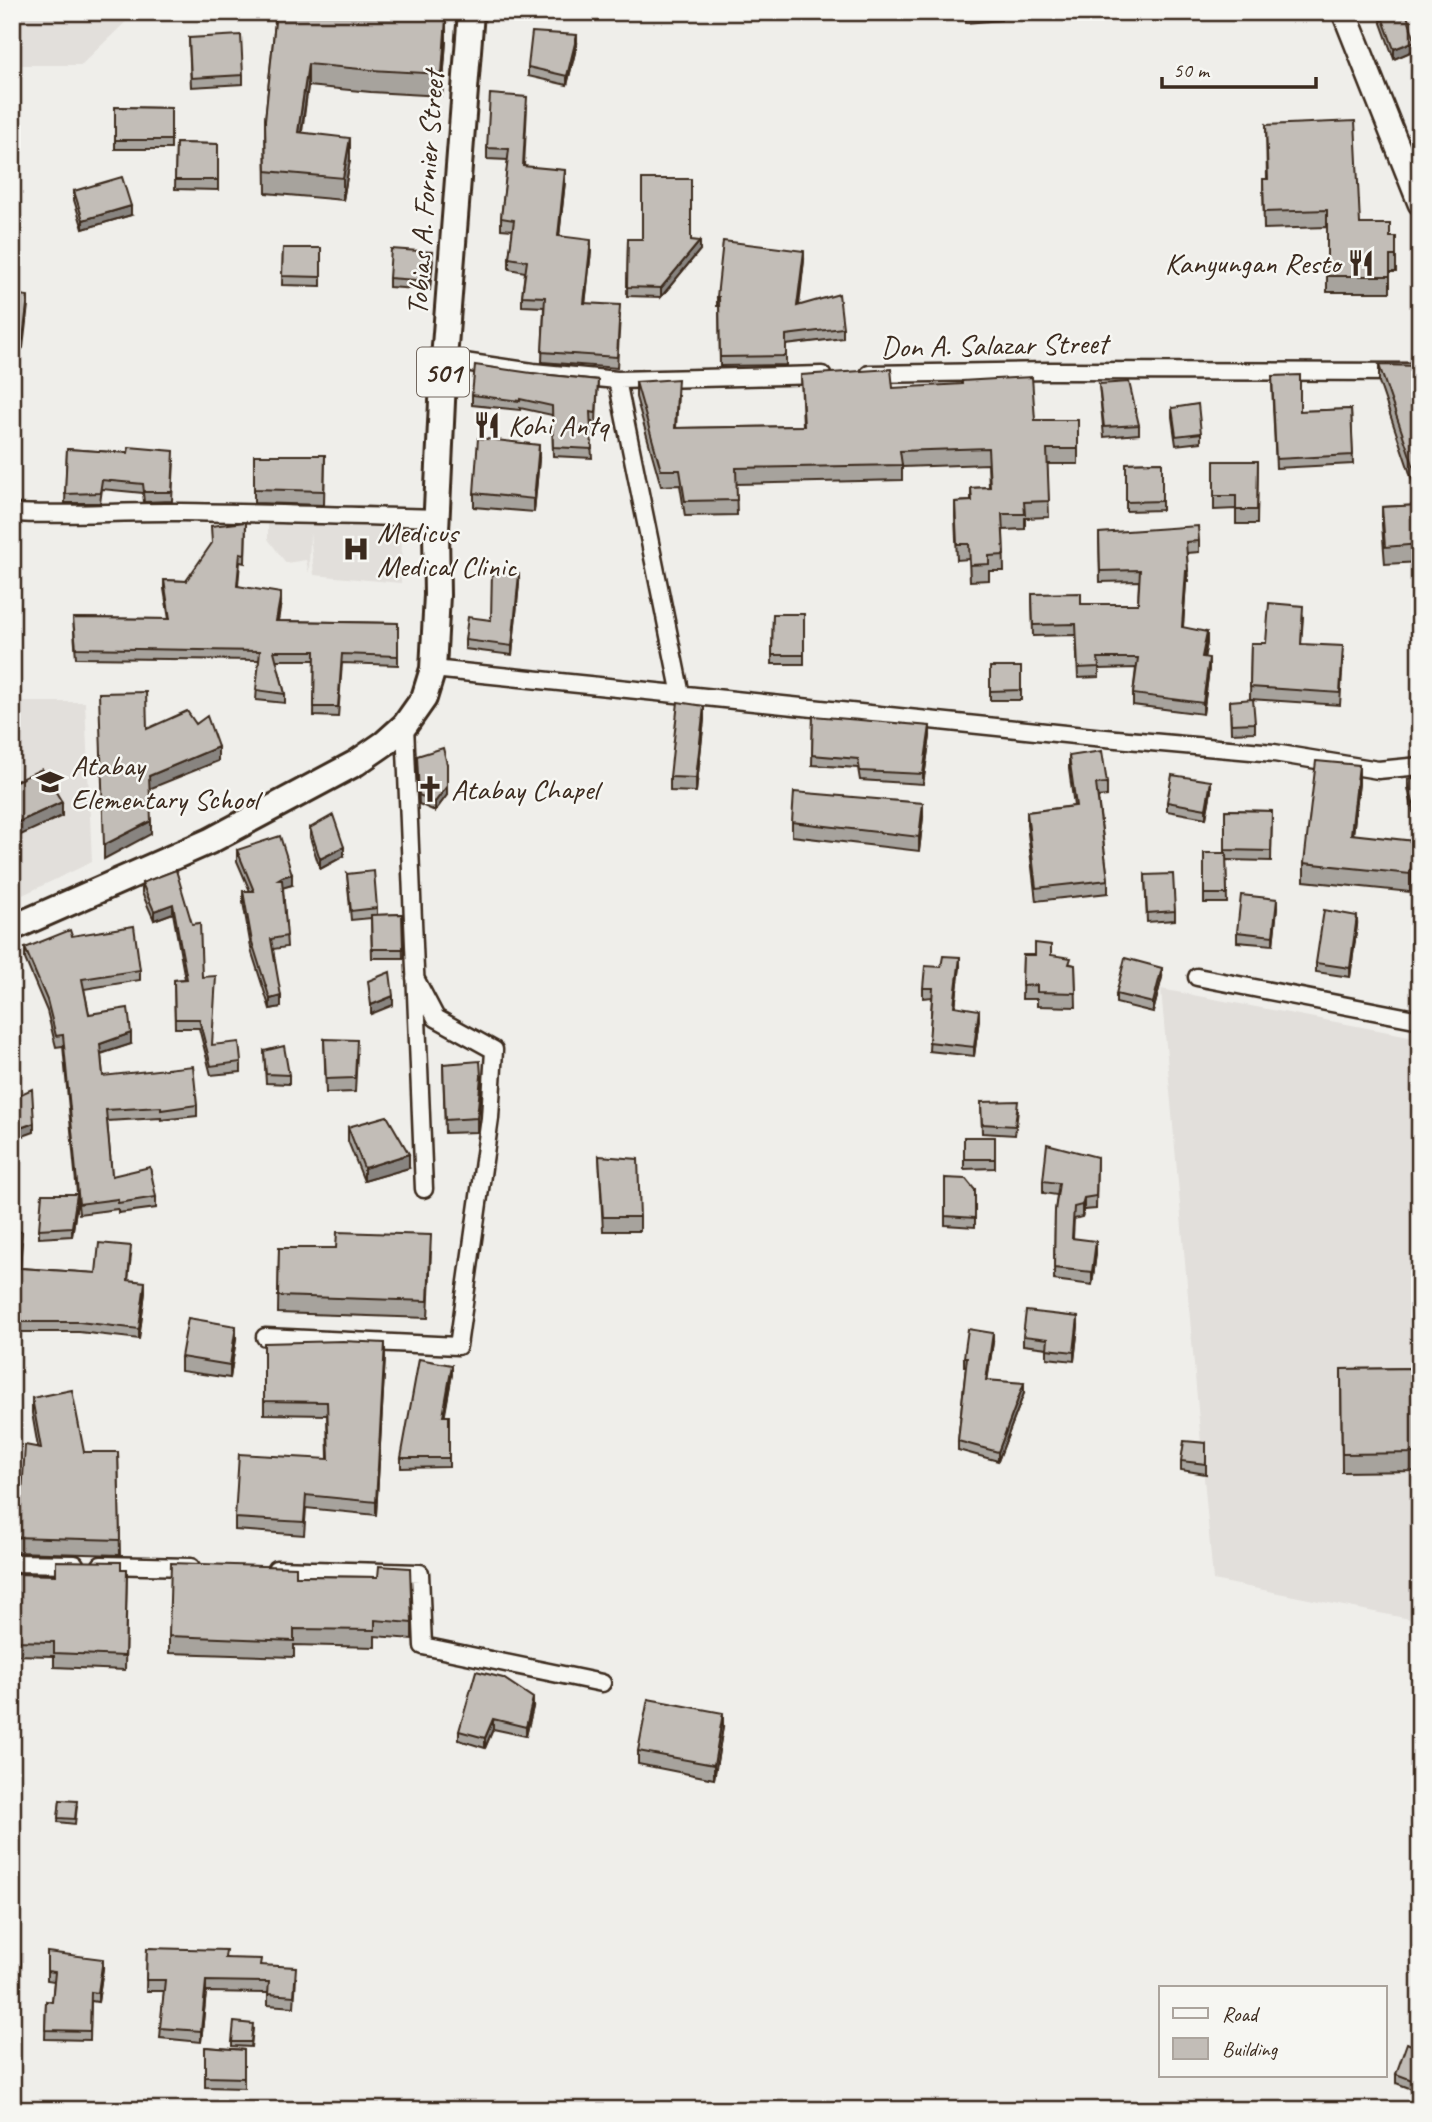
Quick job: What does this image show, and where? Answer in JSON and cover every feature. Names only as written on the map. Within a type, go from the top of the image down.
[{"type":"main road","name":"Tobias A. Fornier Street","points":[[12,928],[210,841],[356,763],[405,725],[424,698],[433,670],[444,359],[471,12]]},
{"type":"main road","points":[[1345,12],[1420,203]]},
{"type":"street","name":"Don A. Salazar Street","points":[[444,359],[533,372],[617,380],[1050,371],[1420,372]]},
{"type":"street","points":[[617,380],[681,695]]},
{"type":"street","points":[[12,513],[66,515],[180,512],[437,518]]},
{"type":"street","points":[[433,670],[1273,753],[1378,770],[1420,766]]},
{"type":"street","points":[[405,725],[424,1189]]},
{"type":"street","points":[[265,1338],[458,1346],[490,1118],[494,1050],[436,1018],[415,978]]},
{"type":"street","points":[[1196,978],[1420,1020]]},
{"type":"street","points":[[12,1563],[203,1567]]},
{"type":"street","points":[[257,1569],[420,1573],[423,1646],[602,1683]]},
{"type":"shaded area","points":[[12,12],[136,12],[81,65],[12,65]]},
{"type":"shaded area","name":"Medicus Medical Clinic","points":[[268,520],[402,523],[401,583],[314,575],[310,533],[309,573],[306,560],[286,563],[268,539]]},
{"type":"shaded area","name":"Atabay Elementary School","points":[[12,702],[85,702],[92,862],[12,900]]},
{"type":"shaded area","points":[[1161,989],[1420,1038],[1420,1621],[1213,1580]]},
{"type":"building","points":[[276,12],[439,12],[439,18],[446,18],[442,74],[308,64],[298,132],[350,138],[343,178],[266,171],[265,120]]},
{"type":"building","points":[[1406,12],[1415,41],[1394,49],[1381,14]]},
{"type":"building","points":[[532,32],[577,35],[567,76],[528,67]]},
{"type":"building","points":[[241,35],[243,75],[191,78],[189,38]]},
{"type":"building","points":[[490,94],[527,97],[523,166],[565,170],[558,236],[591,240],[584,303],[620,305],[617,357],[542,352],[545,297],[522,296],[527,261],[509,258],[514,220],[501,218],[509,149],[487,148]]},
{"type":"building","points":[[115,107],[171,108],[171,140],[115,140]]},
{"type":"building","points":[[1355,121],[1360,224],[1390,224],[1390,237],[1396,237],[1396,256],[1390,256],[1390,276],[1327,276],[1327,210],[1264,212],[1263,179],[1268,179],[1266,125]]},
{"type":"building","points":[[176,143],[218,144],[218,180],[175,180]]},
{"type":"building","points":[[122,177],[131,206],[83,220],[74,191]]},
{"type":"building","points":[[642,179],[691,179],[691,240],[700,241],[661,288],[627,287],[628,239],[642,239]]},
{"type":"building","points":[[723,241],[804,251],[797,306],[839,294],[843,328],[786,335],[786,356],[720,357],[717,297]]},
{"type":"building","points":[[283,248],[321,248],[321,277],[282,276]]},
{"type":"building","points":[[391,249],[433,252],[430,281],[389,278]]},
{"type":"building","points":[[12,294],[28,296],[23,339],[12,348]]},
{"type":"building","points":[[475,365],[598,380],[596,413],[590,412],[592,449],[553,447],[552,406],[520,399],[472,395]]},
{"type":"building","points":[[1379,365],[1420,366],[1420,485]]},
{"type":"building","points":[[891,369],[893,388],[1032,377],[1035,420],[1078,420],[1078,449],[1047,449],[1049,501],[1024,502],[1025,514],[1002,514],[1004,555],[989,556],[989,564],[970,565],[969,544],[957,544],[955,502],[972,501],[971,488],[990,487],[988,448],[900,451],[902,465],[736,468],[737,500],[685,501],[680,470],[661,470],[636,382],[678,379],[675,428],[804,426],[801,375]]},
{"type":"building","points":[[1300,375],[1300,411],[1351,409],[1353,455],[1276,459],[1272,376]]},
{"type":"building","points":[[1129,382],[1139,425],[1104,427],[1099,384]]},
{"type":"building","points":[[1198,404],[1201,433],[1176,436],[1172,408]]},
{"type":"building","points":[[478,438],[539,445],[534,499],[474,493]]},
{"type":"building","points":[[129,447],[174,451],[172,492],[144,492],[143,484],[102,480],[100,493],[65,494],[67,449],[128,453]]},
{"type":"building","points":[[254,455],[325,455],[324,491],[254,489]]},
{"type":"building","points":[[1214,461],[1258,461],[1257,510],[1236,510],[1236,496],[1214,496]]},
{"type":"building","points":[[1162,462],[1162,501],[1126,502],[1126,463]]},
{"type":"building","points":[[1420,505],[1420,544],[1385,547],[1382,507]]},
{"type":"building","points":[[246,522],[245,554],[240,553],[237,586],[281,593],[276,621],[398,623],[398,656],[342,654],[338,707],[314,707],[315,651],[274,651],[285,694],[256,690],[260,651],[76,648],[73,618],[170,619],[164,580],[186,581],[212,543],[211,526]]},
{"type":"building","points":[[1198,526],[1199,541],[1186,542],[1188,571],[1182,627],[1207,632],[1202,657],[1209,658],[1203,703],[1133,694],[1138,658],[1098,658],[1099,667],[1078,668],[1076,624],[1033,625],[1032,594],[1081,593],[1081,604],[1138,604],[1140,570],[1100,571],[1099,533]]},
{"type":"building","points":[[492,570],[519,574],[512,646],[465,640],[468,617],[491,620]]},
{"type":"building","points":[[1269,603],[1303,606],[1301,644],[1343,646],[1340,693],[1250,687],[1251,643],[1266,643]]},
{"type":"building","points":[[773,614],[804,614],[804,655],[772,655]]},
{"type":"building","points":[[990,667],[1021,667],[1021,690],[990,691]]},
{"type":"building","points":[[146,692],[147,729],[187,711],[196,724],[207,716],[218,747],[149,776],[151,821],[104,845],[99,693]]},
{"type":"building","points":[[14,693],[15,725],[12,725]]},
{"type":"building","points":[[1253,699],[1255,723],[1231,724],[1230,701]]},
{"type":"building","points":[[678,702],[704,706],[696,778],[670,777]]},
{"type":"building","points":[[813,716],[930,726],[923,774],[860,771],[858,759],[812,755]]},
{"type":"building","name":"Atabay Chapel","points":[[443,748],[447,764],[447,786],[435,802],[419,795],[417,756]]},
{"type":"building","points":[[1102,751],[1107,783],[1096,784],[1108,880],[1036,888],[1027,812],[1076,806],[1069,756]]},
{"type":"building","points":[[1316,761],[1359,765],[1351,834],[1414,841],[1410,874],[1304,863]]},
{"type":"building","points":[[42,769],[62,802],[12,825],[12,783]]},
{"type":"building","points":[[1172,775],[1211,781],[1206,809],[1167,802]]},
{"type":"building","points":[[1420,777],[1420,801],[1413,803],[1408,779]]},
{"type":"building","points":[[794,792],[923,803],[919,837],[792,822]]},
{"type":"building","points":[[1225,810],[1272,811],[1271,851],[1225,850]]},
{"type":"building","points":[[333,815],[344,847],[320,859],[310,828]]},
{"type":"building","points":[[280,836],[292,874],[277,880],[282,880],[287,936],[271,939],[281,996],[270,999],[252,942],[243,891],[254,891],[237,850]]},
{"type":"building","points":[[1204,853],[1226,853],[1227,894],[1204,894]]},
{"type":"building","points":[[176,870],[192,924],[200,923],[202,977],[216,976],[212,1045],[239,1042],[241,1062],[211,1066],[199,1019],[175,1019],[174,980],[187,979],[173,904],[154,911],[142,883]]},
{"type":"building","points":[[374,871],[377,908],[351,911],[347,874]]},
{"type":"building","points":[[1173,874],[1175,911],[1147,913],[1145,875]]},
{"type":"building","points":[[1241,895],[1277,899],[1273,936],[1237,932]]},
{"type":"building","points":[[1324,910],[1357,916],[1350,968],[1316,963]]},
{"type":"building","points":[[402,914],[403,949],[372,949],[371,915]]},
{"type":"building","points":[[134,926],[140,970],[82,979],[89,1014],[128,1008],[131,1033],[100,1044],[103,1076],[193,1066],[197,1105],[161,1110],[161,1107],[106,1110],[112,1176],[150,1167],[156,1197],[118,1203],[118,1199],[79,1204],[63,1035],[56,1036],[47,1000],[25,948],[70,930],[72,936]]},
{"type":"building","points":[[1035,943],[1051,945],[1051,955],[1071,958],[1069,964],[1075,965],[1076,993],[1037,992],[1037,985],[1022,986],[1023,955],[1035,955]]},
{"type":"building","points":[[943,956],[960,957],[954,1006],[979,1010],[974,1047],[929,1042],[933,988],[923,988],[925,966],[941,967]]},
{"type":"building","points":[[1125,958],[1162,968],[1153,1003],[1116,994]]},
{"type":"building","points":[[390,972],[393,996],[371,1005],[368,981]]},
{"type":"building","points":[[324,1039],[357,1040],[355,1078],[326,1079]]},
{"type":"building","points":[[284,1046],[289,1075],[266,1074],[264,1051]]},
{"type":"building","points":[[480,1061],[477,1118],[445,1120],[443,1064]]},
{"type":"building","points":[[12,1083],[17,1096],[32,1089],[34,1123],[12,1131]]},
{"type":"building","points":[[1018,1101],[1015,1126],[982,1124],[981,1102]]},
{"type":"building","points":[[387,1116],[409,1154],[364,1168],[348,1127]]},
{"type":"building","points":[[964,1137],[995,1137],[995,1159],[964,1159]]},
{"type":"building","points":[[1047,1144],[1097,1157],[1096,1196],[1084,1198],[1082,1205],[1074,1207],[1072,1238],[1096,1241],[1092,1272],[1054,1268],[1055,1211],[1059,1183],[1043,1181]]},
{"type":"building","points":[[599,1156],[638,1159],[640,1217],[603,1217]]},
{"type":"building","points":[[945,1178],[966,1179],[975,1190],[975,1218],[945,1216]]},
{"type":"building","points":[[42,1194],[77,1194],[72,1227],[39,1229]]},
{"type":"building","points":[[12,1231],[22,1232],[20,1268],[96,1273],[99,1243],[131,1246],[128,1280],[145,1282],[139,1329],[79,1322],[13,1322],[12,1334]]},
{"type":"building","points":[[337,1232],[431,1235],[428,1301],[278,1296],[279,1248],[336,1248]]},
{"type":"building","points":[[1026,1311],[1078,1317],[1074,1352],[1047,1349],[1048,1339],[1023,1336]]},
{"type":"building","points":[[188,1318],[236,1326],[230,1365],[181,1357]]},
{"type":"building","points":[[968,1329],[993,1333],[986,1380],[1024,1383],[998,1452],[958,1441]]},
{"type":"building","points":[[264,1343],[385,1343],[376,1502],[306,1495],[304,1522],[235,1518],[239,1454],[329,1459],[327,1402],[264,1401]]},
{"type":"building","points":[[419,1359],[452,1365],[443,1416],[449,1416],[449,1458],[401,1458]]},
{"type":"building","points":[[1420,1368],[1420,1453],[1342,1454],[1341,1369]]},
{"type":"building","points":[[72,1390],[84,1452],[118,1452],[120,1540],[12,1537],[12,1493],[22,1494],[25,1445],[41,1448],[32,1398]]},
{"type":"building","points":[[1184,1441],[1206,1443],[1206,1464],[1181,1461]]},
{"type":"building","points":[[56,1561],[121,1562],[121,1569],[127,1569],[125,1656],[54,1653],[54,1642],[12,1641],[12,1574],[56,1575]]},
{"type":"building","points":[[171,1563],[296,1567],[296,1576],[378,1577],[379,1566],[410,1568],[412,1623],[375,1620],[375,1630],[294,1629],[294,1641],[169,1636]]},
{"type":"building","points":[[476,1671],[503,1678],[533,1698],[526,1727],[493,1719],[485,1738],[459,1731]]},
{"type":"building","points":[[648,1699],[723,1713],[714,1765],[638,1751]]},
{"type":"building","points":[[60,1800],[77,1801],[75,1819],[58,1818]]},
{"type":"building","points":[[147,1948],[226,1950],[225,1958],[261,1959],[260,1965],[296,1967],[294,1996],[268,1994],[269,1982],[206,1981],[201,2031],[160,2028],[165,1980],[146,1980]]},
{"type":"building","points":[[47,1952],[103,1959],[98,1993],[91,1992],[90,2031],[45,2030],[46,2001],[52,2002],[55,1972],[47,1971]]},
{"type":"building","points":[[12,1953],[21,1954],[18,1975],[12,1975]]},
{"type":"building","points":[[234,2022],[253,2024],[251,2042],[232,2042]]},
{"type":"building","points":[[1407,2043],[1420,2049],[1420,2083],[1396,2074]]},
{"type":"building","points":[[205,2047],[244,2050],[244,2078],[205,2077]]},
{"type":"building","points":[[12,2106],[30,2108],[30,2110],[12,2110]]},
{"type":"building","points":[[75,2106],[105,2110],[75,2110]]},
{"type":"place","name":"Kanyungan Resto","points":[[1361,263]]},
{"type":"place","name":"Kohi Antq","points":[[487,425]]},
{"type":"place","name":"Medicus Medical Clinic","points":[[356,549]]},
{"type":"place","name":"Atabay Elementary School","points":[[50,782]]},
{"type":"place","name":"Atabay Chapel","points":[[430,789]]}]
